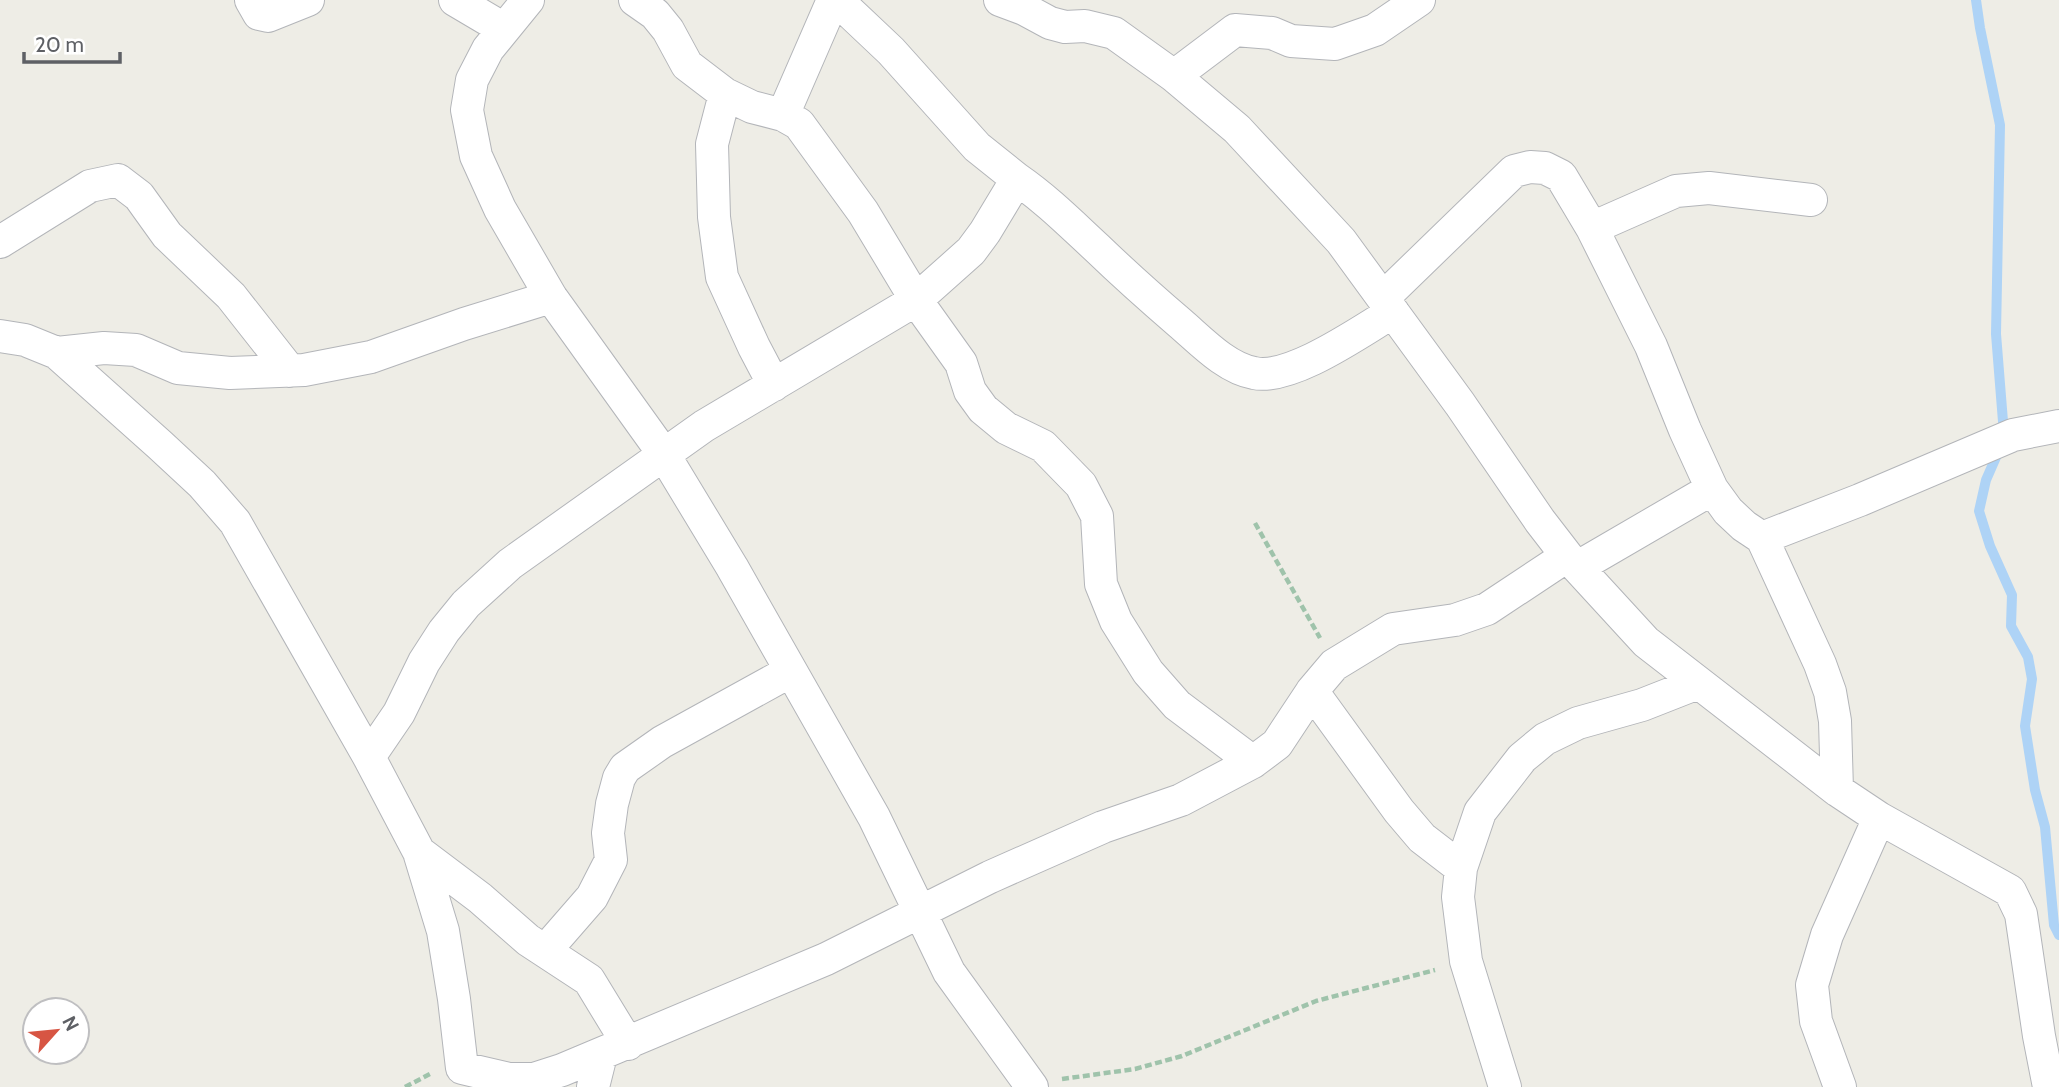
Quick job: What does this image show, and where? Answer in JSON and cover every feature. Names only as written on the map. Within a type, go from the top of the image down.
[{"type":"street","points":[[251,0],[259,14],[268,16],[308,0]]},
{"type":"street","points":[[455,0],[504,29]]},
{"type":"street","points":[[528,0],[488,48],[472,80],[467,110],[476,156],[499,209],[551,297],[663,453],[732,567],[789,672],[874,817],[949,972],[1031,1085]]},
{"type":"street","points":[[783,115],[835,0],[891,51],[977,147],[1041,195],[1137,286],[1209,348],[1233,364],[1255,374],[1304,365],[1388,305],[1514,172],[1530,167],[1545,168],[1561,177],[1592,229],[1651,345],[1712,489],[1728,511],[1762,538],[1815,651],[1829,692],[1835,721],[1837,790]]},
{"type":"street","points":[[1000,0],[1024,9],[1059,12],[1065,27],[1086,26],[1114,33],[1174,76],[1237,129],[1341,241],[1460,404],[1540,520],[1646,642],[1837,790],[1879,818],[2010,891],[2021,914],[2049,1087]]},
{"type":"street","points":[[1174,76],[1235,30],[1272,33],[1292,41],[1335,44],[1375,30],[1419,0]]},
{"type":"street","points":[[648,5],[668,30],[687,65],[725,94],[752,107],[783,115],[799,124],[811,139],[863,212],[916,300],[961,363],[970,391],[983,408],[1006,428],[1043,446],[1081,485],[1097,516],[1101,584],[1116,621],[1148,672],[1177,705],[1253,762]]},
{"type":"street","points":[[725,94],[712,144],[714,217],[722,277],[774,385]]},
{"type":"street","points":[[369,757],[399,713],[424,662],[444,631],[466,604],[510,564],[663,453],[916,300],[971,251],[1017,179]]},
{"type":"street","points":[[0,242],[90,186],[118,180],[139,196],[167,234],[231,296],[290,370]]},
{"type":"street","points":[[1592,229],[1676,191],[1709,188],[1811,200]]},
{"type":"street","points":[[57,353],[104,348],[136,350],[178,368],[230,373],[290,370],[371,357],[551,297]]},
{"type":"street","points":[[0,336],[26,340],[57,353],[202,484],[235,522],[369,757],[419,852],[443,931],[462,1068],[509,1079],[534,1079],[615,1049],[826,959],[990,877],[1103,827],[1181,800],[1253,762],[1277,744],[1312,691],[1334,665],[1393,629],[1455,620],[1487,609],[1712,489]]},
{"type":"street","points":[[1762,538],[2013,435],[2059,426]]},
{"type":"street","points":[[545,951],[592,897],[611,860],[608,833],[612,804],[619,778],[625,768],[662,742],[789,672]]},
{"type":"street","points":[[1506,1087],[1466,961],[1458,897],[1461,868],[1480,812],[1522,758],[1545,739],[1578,723],[1642,705],[1698,683]]},
{"type":"street","points":[[1312,691],[1399,811],[1422,838],[1461,868]]},
{"type":"street","points":[[1840,1087],[1816,1021],[1812,985],[1827,935],[1879,818]]},
{"type":"street","points":[[419,852],[481,898],[528,940],[589,980],[615,1049]]},
{"type":"street","points":[[593,1087],[615,1049]]},
{"type":"path","points":[[1255,523],[1334,665]]},
{"type":"path","points":[[1031,1085],[1135,1069],[1182,1056],[1316,1001],[1466,961]]},
{"type":"waterway","points":[[1976,0],[2000,125],[1996,334],[2004,434]]},
{"type":"waterway","points":[[2000,448],[1986,480],[1979,511],[1990,546],[2012,595],[2011,626],[2028,657],[2032,679],[2025,726],[2035,790],[2045,827],[2054,925],[2059,935]]}]
